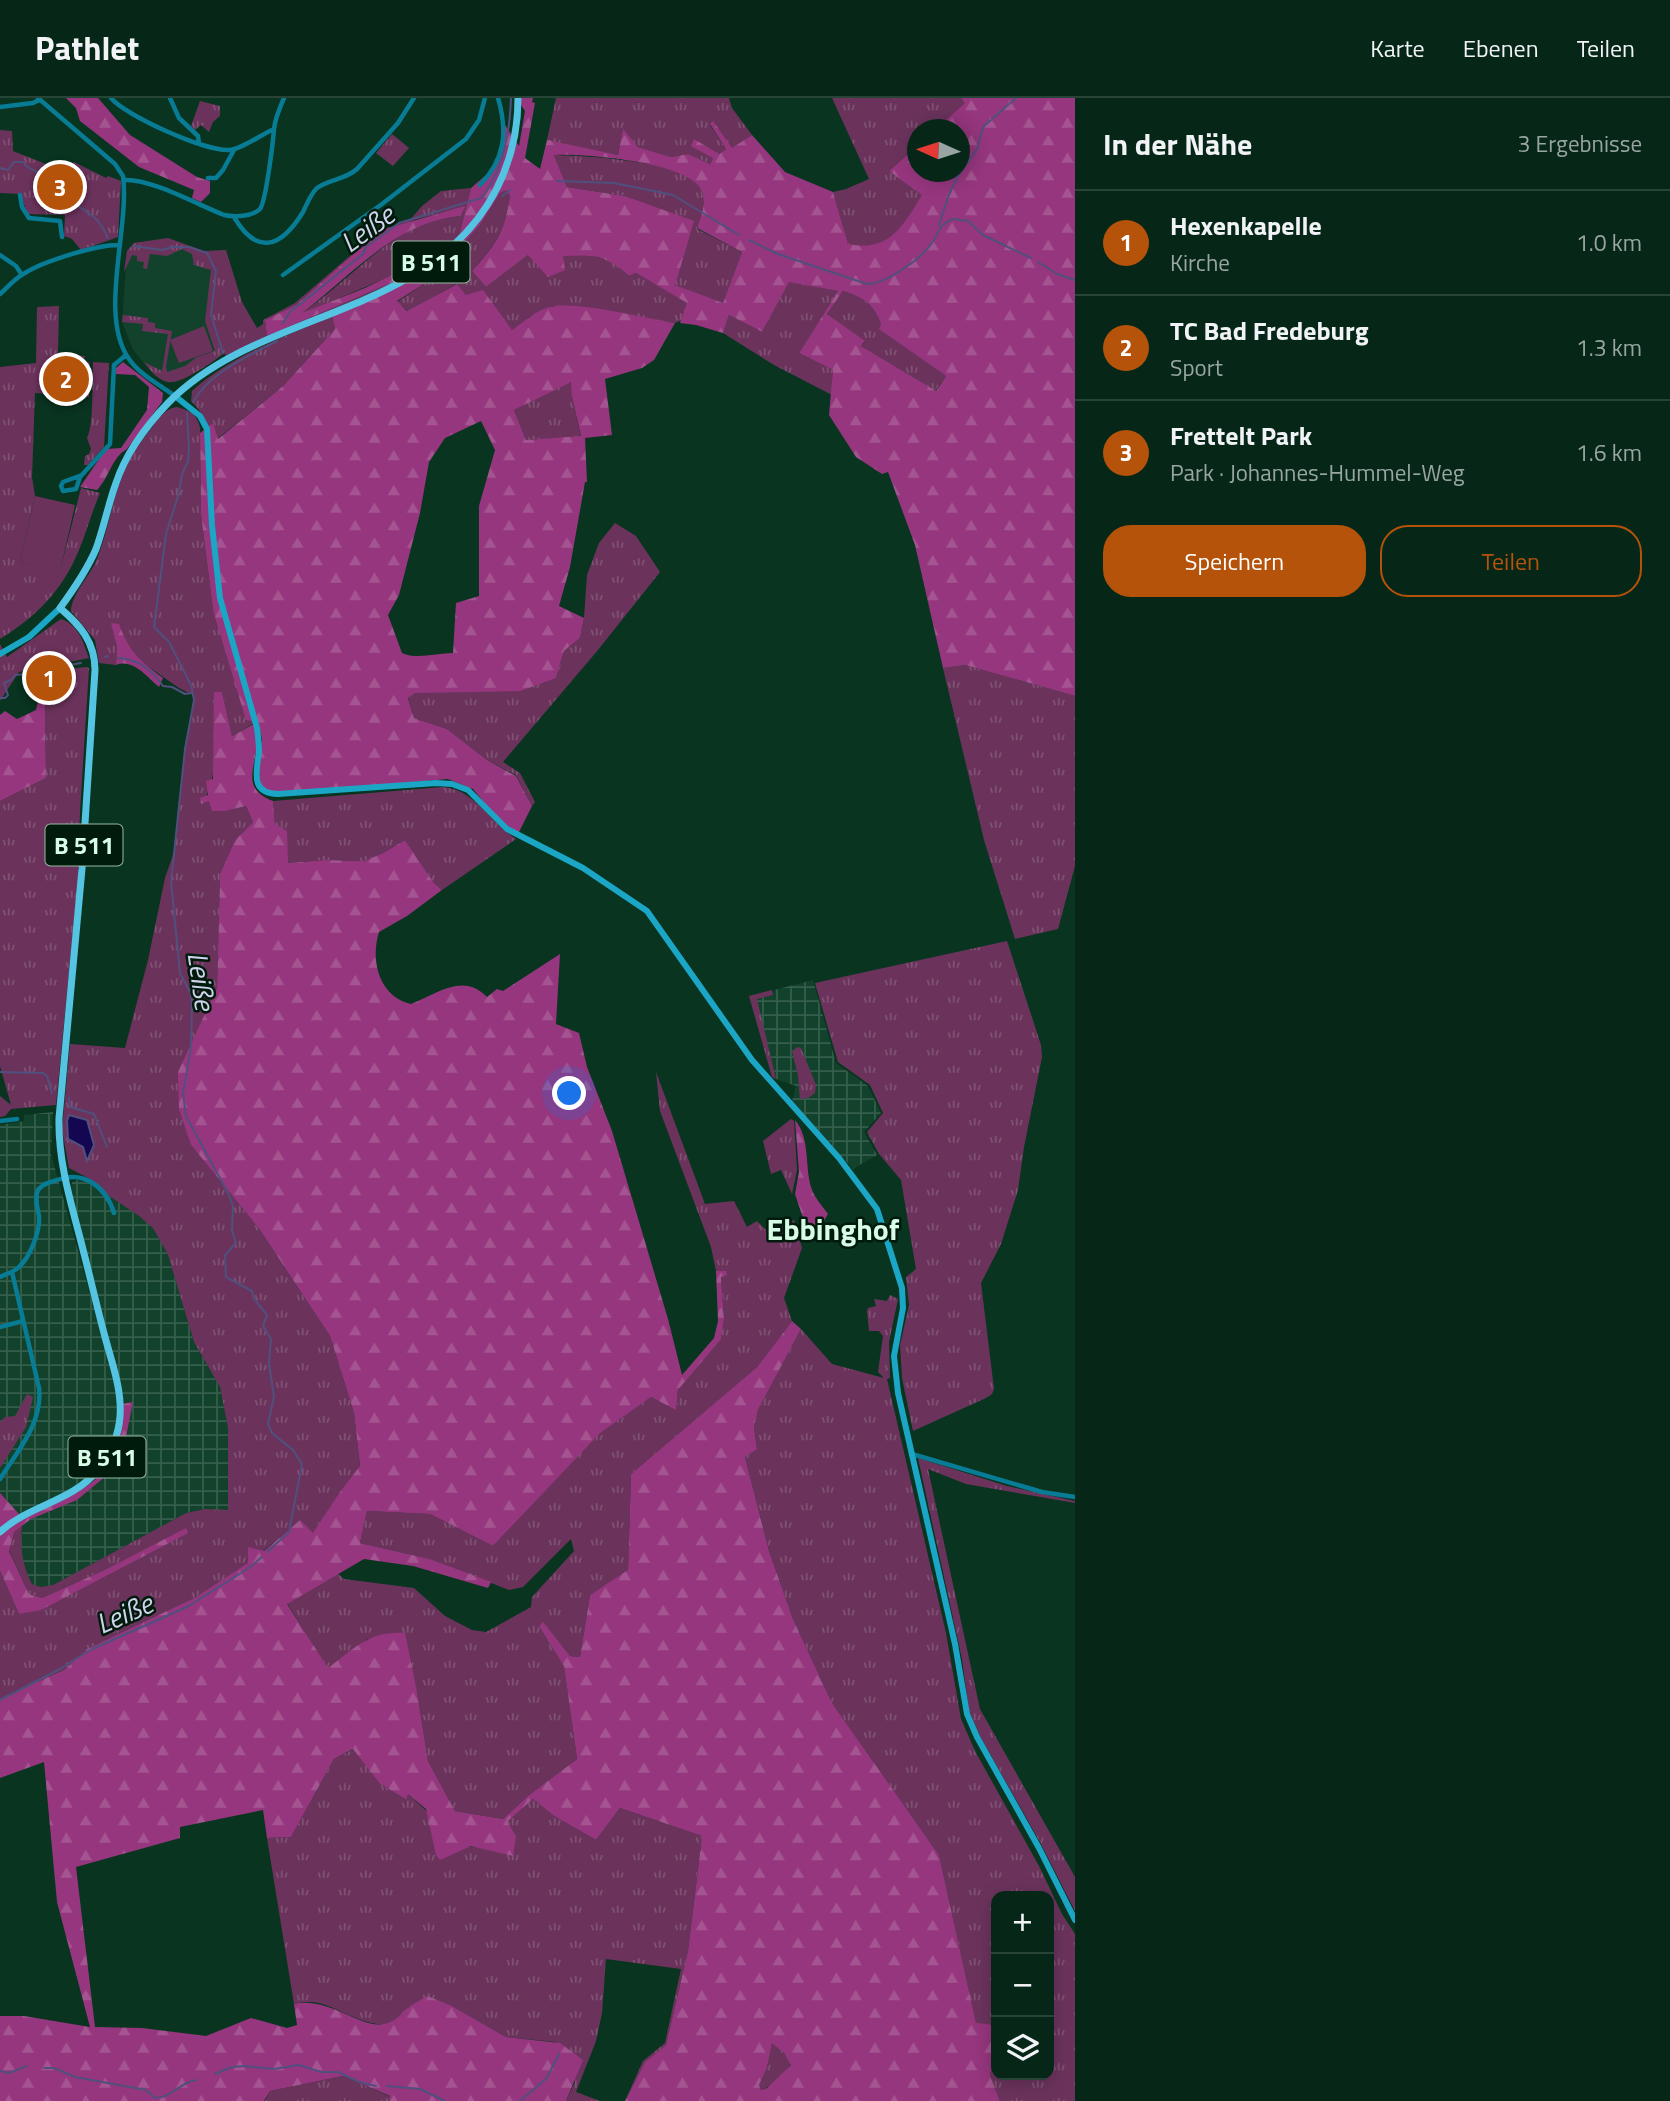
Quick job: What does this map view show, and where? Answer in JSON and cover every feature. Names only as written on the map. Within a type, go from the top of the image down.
[{"type":"main road","name":"B 511","points":[[0,1532],[25,1514],[70,1494],[87,1482],[107,1457],[120,1421],[120,1403],[113,1368],[59,1144],[59,1118],[86,818],[95,663],[88,639],[78,624],[60,608],[87,568],[126,459],[148,426],[176,396],[227,360],[388,288],[430,263],[451,246],[478,219],[501,178],[514,138],[518,98]]},
{"type":"street","points":[[111,98],[129,113],[218,149],[234,149],[274,129]]},
{"type":"street","points":[[170,98],[179,118],[198,136],[199,143]]},
{"type":"street","points":[[124,180],[135,180],[220,214],[234,216],[253,213],[262,206],[274,129],[284,98]]},
{"type":"street","points":[[234,216],[246,234],[256,242],[276,240],[294,223],[316,190],[357,170],[398,123],[414,98]]},
{"type":"street","points":[[283,275],[466,139],[479,120],[485,98]]},
{"type":"street","points":[[480,185],[493,169],[502,147],[505,125],[498,98]]},
{"type":"street","points":[[0,107],[33,103],[38,99],[122,172],[124,180],[116,323],[118,336],[126,355],[149,377],[200,416],[208,433],[208,480],[217,579],[224,614],[257,728],[259,745],[256,777],[259,787],[274,794],[442,783],[462,787],[473,793],[507,829],[583,868],[647,911],[746,1052],[792,1108],[838,1156],[877,1209],[903,1294],[895,1349],[900,1405],[955,1644],[967,1714],[1075,1920]]},
{"type":"street","points":[[208,178],[220,175],[234,149]]},
{"type":"street","points":[[20,195],[22,207],[29,218],[60,220],[62,237]]},
{"type":"street","points":[[0,294],[22,275],[38,266],[103,246],[120,245]]},
{"type":"street","points":[[0,255],[16,266],[22,275]]},
{"type":"street","points":[[82,475],[63,482],[63,492],[76,489],[82,475],[110,444],[113,368],[116,362],[126,355]]},
{"type":"street","points":[[0,654],[29,637],[60,608]]},
{"type":"street","points":[[0,1121],[17,1119]]},
{"type":"street","points":[[0,1277],[19,1268],[27,1256],[38,1227],[38,1190],[45,1184],[78,1176],[96,1184],[108,1199],[114,1213]]},
{"type":"street","points":[[0,1479],[31,1430],[38,1410],[38,1388],[12,1272]]},
{"type":"street","points":[[0,1327],[23,1321]]},
{"type":"street","points":[[912,1454],[1042,1492],[1075,1497]]},
{"type":"shaded area","points":[[168,238],[204,251],[212,270],[205,321],[221,356],[182,380],[169,383],[154,375],[133,350],[122,322],[127,251],[134,243]]},
{"type":"shaded area","points":[[813,980],[836,1063],[868,1086],[881,1113],[864,1132],[877,1155],[853,1169],[792,1101],[796,1086],[776,1079],[756,999],[773,995],[774,990]]},
{"type":"shaded area","points":[[53,1112],[51,1154],[119,1406],[115,1434],[104,1459],[90,1476],[71,1491],[20,1515],[0,1493],[0,1125],[24,1121],[24,1115]]},
{"type":"shaded area","points":[[69,1115],[87,1120],[94,1145],[87,1161],[83,1147],[68,1139]]},
{"type":"shaded area","points":[[77,1180],[90,1183],[139,1216],[153,1228],[168,1255],[194,1342],[220,1387],[228,1428],[228,1511],[205,1509],[186,1513],[53,1585],[41,1587],[32,1584],[23,1568],[22,1526],[31,1519],[77,1500],[106,1476],[123,1452],[132,1403],[122,1404],[77,1218],[71,1187],[72,1182]]},
{"type":"green space","points":[[66,98],[98,98],[130,135],[197,177],[210,181],[210,193],[201,202],[192,198],[194,190],[139,167],[80,121],[76,108]]},
{"type":"green space","points":[[521,98],[533,98],[532,102],[535,103],[525,158],[540,169],[547,140],[618,155],[623,129],[638,147],[671,157],[688,154],[710,164],[713,158],[691,146],[694,139],[719,154],[726,149],[710,124],[713,121],[732,148],[752,135],[785,172],[833,192],[848,244],[862,246],[874,244],[893,234],[922,195],[889,171],[907,155],[907,182],[970,182],[970,119],[947,119],[965,103],[961,98],[1075,98],[1075,696],[965,665],[943,668],[915,545],[888,472],[882,474],[856,457],[829,415],[833,370],[799,353],[838,291],[789,282],[762,332],[729,315],[723,333],[680,323],[687,303],[636,273],[629,276],[613,263],[599,257],[563,256],[565,270],[548,277],[528,255],[486,287],[472,271],[502,229],[510,195],[506,190],[500,193],[480,225],[430,280],[397,301],[407,311],[457,284],[466,295],[483,290],[512,330],[538,312],[555,306],[597,309],[675,323],[654,360],[642,368],[605,379],[612,435],[585,438],[587,482],[570,567],[559,606],[584,618],[580,638],[564,651],[556,678],[520,691],[415,693],[408,698],[414,718],[447,729],[487,760],[516,776],[532,806],[518,834],[500,822],[473,789],[448,779],[276,794],[261,787],[258,778],[262,739],[258,722],[246,720],[213,610],[201,515],[200,433],[213,423],[218,439],[283,386],[335,329],[332,316],[409,281],[460,242],[458,240],[471,188],[493,169],[498,159],[505,125],[519,146],[525,111]],"holes":[[[554,155],[635,162],[679,173],[694,182],[702,192],[703,201],[697,228],[742,252],[723,303],[675,285],[694,221],[625,196],[567,187]],[[843,291],[871,306],[881,324],[879,329],[946,376],[936,391],[861,346],[865,341],[827,314]],[[571,382],[581,436],[526,440],[514,410]],[[481,421],[495,450],[479,506],[479,596],[456,603],[453,653],[408,655],[402,653],[388,615],[399,595],[420,513],[429,462],[445,438]]]},
{"type":"green space","points":[[556,98],[729,98],[732,108],[752,135],[732,149],[713,122],[710,125],[726,149],[713,158],[710,164],[688,154],[671,157],[638,147],[623,130],[618,155],[552,143],[547,140]]},
{"type":"green space","points":[[832,98],[961,98],[966,103],[948,119],[907,119],[907,155],[889,171],[923,194],[901,226],[884,241],[874,245],[848,245],[833,192],[869,179]]},
{"type":"green space","points":[[200,101],[220,106],[220,116],[213,122],[209,132],[201,125],[195,130],[191,126]]},
{"type":"green space","points":[[0,130],[12,131],[13,151],[66,172],[74,162],[106,178],[108,176],[121,181],[118,237],[81,250],[72,239],[64,236],[65,215],[27,214],[21,194],[0,193]]},
{"type":"green space","points":[[392,134],[409,148],[393,166],[376,153]]},
{"type":"green space","points":[[554,155],[659,166],[695,181],[702,192],[703,201],[697,229],[742,252],[723,304],[675,285],[653,207],[625,196],[567,187]]},
{"type":"green space","points":[[471,188],[459,236],[419,267],[397,281],[227,357],[224,353],[190,376],[170,382],[155,375],[144,362],[162,371],[168,334],[142,331],[143,324],[122,322],[123,315],[148,318],[148,322],[155,323],[155,328],[172,331],[167,372],[215,351],[205,321],[211,270],[194,265],[192,254],[182,249],[167,256],[150,254],[147,269],[143,268],[144,262],[137,261],[137,256],[132,255],[124,272],[127,251],[134,243],[168,238],[204,251],[226,250],[242,302],[257,328],[263,324],[263,320],[295,303],[379,231],[410,220],[441,191]],"holes":[[[464,207],[461,216],[413,229],[393,241],[297,316],[391,276],[392,282],[267,336],[265,320],[296,305],[366,243],[414,220]]]},
{"type":"green space","points":[[506,189],[510,195],[502,229],[472,271],[486,287],[528,255],[590,255],[612,261],[629,276],[636,273],[688,303],[682,320],[675,323],[577,307],[553,306],[529,317],[512,330],[466,295],[456,284],[408,311],[397,302],[430,280],[480,225],[500,193]]},
{"type":"green space","points":[[465,206],[461,216],[437,220],[415,228],[375,253],[302,313],[392,275],[393,282],[267,336],[265,320],[296,305],[385,229]]},
{"type":"green space","points":[[789,281],[838,291],[799,353],[833,370],[832,395],[774,365],[723,333],[729,315],[762,332]]},
{"type":"green space","points":[[843,291],[867,302],[878,317],[880,329],[946,376],[935,391],[861,346],[865,342],[827,314]]},
{"type":"green space","points":[[59,306],[58,354],[85,356],[84,360],[90,363],[89,397],[35,393],[32,477],[35,496],[20,562],[60,571],[81,488],[100,493],[79,550],[65,578],[37,612],[0,639],[0,367],[36,363],[37,307]],"holes":[[[61,357],[72,357],[78,364],[84,364],[85,391],[49,392],[49,364],[59,364]]]},
{"type":"green space","points":[[332,316],[335,329],[283,386],[217,439],[191,401],[192,391],[241,357]]},
{"type":"green space","points":[[204,326],[213,351],[179,363],[170,340]]},
{"type":"green space","points":[[93,362],[109,363],[104,447],[88,465],[84,465],[85,456],[91,449],[87,438],[92,413]]},
{"type":"green space","points":[[123,362],[163,393],[162,402],[118,457],[97,490],[80,487],[106,449],[121,448],[147,410],[149,387],[135,375],[116,374],[116,368]]},
{"type":"green space","points":[[83,367],[83,390],[49,391],[49,368]]},
{"type":"green space","points":[[572,382],[572,397],[581,437],[526,440],[514,410],[565,383]]},
{"type":"green space","points":[[177,407],[192,413],[200,427],[201,515],[213,610],[258,721],[232,736],[222,692],[214,693],[214,766],[208,793],[202,803],[209,801],[226,811],[246,806],[253,822],[235,840],[220,874],[217,988],[203,1021],[191,1145],[260,1230],[330,1336],[354,1413],[360,1467],[339,1493],[313,1534],[299,1521],[249,1563],[196,1597],[87,1649],[64,1670],[0,1698],[0,1571],[19,1614],[109,1568],[42,1598],[29,1594],[9,1550],[13,1532],[22,1526],[26,1570],[32,1584],[41,1587],[53,1585],[186,1513],[205,1509],[228,1510],[228,1428],[220,1387],[194,1342],[168,1255],[153,1228],[90,1183],[92,1180],[69,1168],[62,1130],[70,1044],[125,1048],[148,960],[165,878],[175,849],[185,749],[194,700],[193,695],[139,660],[112,624],[117,647],[116,665],[99,663],[95,640],[71,611],[72,604],[97,559],[117,491],[130,460],[160,417],[169,409]]},
{"type":"green space","points":[[35,496],[75,505],[60,572],[20,562]]},
{"type":"green space","points":[[615,523],[636,536],[660,572],[503,762],[520,773],[535,802],[532,806],[516,775],[487,760],[447,729],[414,718],[408,697],[415,693],[556,678],[564,651],[580,638],[587,575],[599,543]]},
{"type":"green space","points":[[61,619],[76,630],[89,658],[19,672],[0,701],[0,644],[7,657]]},
{"type":"green space","points":[[111,623],[119,624],[136,655],[163,678],[159,687],[134,666],[116,665],[117,647]]},
{"type":"green space","points":[[965,665],[1075,696],[1075,866],[1058,929],[1015,939],[984,840],[943,668]]},
{"type":"green space","points":[[89,668],[78,881],[56,1105],[11,1109],[5,1116],[0,1117],[0,1096],[11,1105],[0,1066],[0,801],[46,778],[45,705],[40,689],[52,679],[50,671]]},
{"type":"green space","points":[[214,692],[222,692],[232,736],[254,724],[257,741],[253,784],[263,796],[273,801],[275,824],[287,831],[288,863],[364,861],[405,840],[434,883],[442,890],[407,916],[379,932],[376,954],[380,976],[384,986],[400,1000],[411,1004],[450,987],[459,986],[469,986],[487,997],[497,989],[503,991],[560,954],[556,1024],[579,1033],[587,1067],[612,1131],[682,1375],[714,1338],[718,1321],[716,1271],[726,1271],[727,1275],[721,1277],[724,1319],[721,1339],[678,1390],[676,1410],[651,1397],[600,1433],[493,1546],[430,1514],[367,1511],[360,1543],[430,1559],[491,1582],[488,1588],[413,1566],[364,1559],[287,1604],[328,1668],[363,1642],[382,1635],[405,1633],[428,1761],[455,1811],[503,1819],[529,1795],[577,1759],[564,1666],[539,1626],[543,1622],[570,1656],[580,1657],[590,1595],[628,1570],[631,1474],[757,1367],[792,1321],[801,1329],[758,1410],[754,1427],[757,1449],[745,1457],[769,1551],[793,1619],[832,1703],[939,1855],[976,2023],[991,2024],[990,2075],[1000,2101],[625,2101],[645,2062],[666,2045],[688,1951],[702,1836],[620,1808],[596,1840],[554,1816],[533,1799],[507,1822],[516,1836],[513,1856],[471,1846],[440,1860],[436,1855],[426,1809],[408,1794],[407,1800],[380,1784],[353,1749],[334,1759],[291,1837],[267,1838],[263,1810],[180,1827],[180,1838],[76,1867],[95,2027],[142,2028],[206,2036],[251,2018],[287,2028],[297,2025],[294,2004],[308,2003],[378,2024],[395,2020],[406,2009],[427,1996],[452,2006],[506,2037],[560,2043],[583,2060],[566,2101],[389,2101],[390,2096],[343,2076],[270,2091],[264,2101],[0,2101],[0,2016],[24,2016],[90,2027],[57,1902],[44,1762],[0,1778],[0,1698],[64,1670],[87,1649],[196,1597],[248,1563],[248,1547],[264,1551],[300,1520],[313,1533],[360,1466],[354,1413],[330,1336],[260,1230],[191,1145],[179,1109],[178,1072],[217,988],[220,874],[235,840],[253,822],[246,806],[212,811],[209,801],[201,804],[200,798],[208,795],[206,781],[213,779]],"holes":[[[772,2043],[784,2053],[791,2065],[767,2088],[761,2090],[759,2085],[767,2068]]]},
{"type":"green space","points":[[39,697],[45,705],[46,778],[0,801],[0,715],[5,711],[17,719],[36,710]]},
{"type":"green space","points":[[443,787],[454,789],[473,800],[516,839],[442,890],[434,883],[405,840],[364,861],[287,863],[287,832],[275,825],[273,801]]},
{"type":"green space","points":[[1007,941],[1041,1045],[1042,1057],[1018,1190],[1001,1244],[981,1283],[994,1389],[986,1398],[913,1431],[902,1378],[900,1345],[909,1305],[906,1277],[916,1269],[901,1180],[879,1154],[867,1132],[883,1113],[870,1085],[838,1062],[815,983]]},
{"type":"green space","points":[[772,990],[773,995],[757,999],[776,1079],[772,1077],[749,996]]},
{"type":"green space","points":[[801,1048],[816,1085],[815,1093],[800,1099],[792,1051]]},
{"type":"green space","points":[[656,1072],[705,1204],[734,1201],[747,1227],[757,1221],[766,1230],[794,1220],[802,1248],[784,1298],[792,1321],[757,1367],[631,1474],[628,1571],[590,1595],[580,1657],[570,1656],[543,1623],[539,1626],[564,1665],[577,1759],[529,1795],[503,1819],[455,1811],[428,1761],[417,1692],[368,1639],[328,1669],[287,1603],[337,1573],[344,1579],[414,1588],[445,1616],[472,1630],[486,1632],[531,1607],[532,1597],[574,1551],[571,1539],[523,1587],[509,1590],[430,1559],[360,1543],[367,1511],[430,1514],[493,1546],[599,1433],[651,1397],[676,1409],[678,1390],[721,1338],[724,1319],[721,1276],[726,1271],[716,1271],[711,1247],[660,1111]]},
{"type":"green space","points":[[791,1119],[794,1121],[797,1170],[792,1194],[781,1170],[771,1174],[763,1141]]},
{"type":"green space","points":[[795,1120],[803,1136],[812,1190],[828,1214],[811,1242],[795,1194],[799,1172]]},
{"type":"green space","points":[[890,1295],[898,1299],[889,1342],[890,1378],[887,1379],[946,1633],[961,1719],[975,1751],[1051,1891],[991,1891],[991,2025],[976,2024],[939,1855],[832,1703],[793,1619],[769,1551],[745,1457],[757,1448],[754,1427],[758,1410],[801,1329],[832,1364],[884,1378],[878,1372],[883,1336],[879,1331],[869,1331],[867,1311],[868,1308],[876,1306],[874,1299],[887,1301]]},
{"type":"green space","points":[[27,1394],[33,1397],[26,1427],[0,1468],[0,1422],[5,1417],[15,1416]]},
{"type":"green space","points":[[133,1402],[123,1452],[106,1476],[77,1500],[31,1519],[14,1532],[9,1551],[29,1594],[42,1598],[109,1568],[186,1528],[188,1533],[41,1610],[19,1614],[0,1571],[0,1493],[20,1515],[80,1490],[106,1467],[120,1430],[122,1404]]},
{"type":"green space","points":[[918,1458],[1007,1486],[1075,1501],[966,1484],[928,1469],[980,1709],[1075,1877],[1075,1911],[969,1711],[962,1659]]},
{"type":"green space","points":[[354,1749],[380,1784],[407,1800],[408,1794],[466,1847],[479,1846],[533,1799],[554,1816],[596,1840],[620,1808],[702,1836],[688,1951],[666,2045],[645,2062],[625,2101],[643,2061],[665,2043],[681,1969],[606,1959],[602,2013],[596,2041],[576,2092],[600,2101],[566,2101],[575,2082],[556,2042],[506,2037],[452,2006],[408,2007],[400,2018],[379,2024],[319,2003],[294,2004],[267,1838],[291,1837],[334,1759]]},
{"type":"green space","points":[[1054,1897],[1075,1934],[1075,2101],[1000,2101],[992,2080],[1054,2080]]},
{"type":"green space","points":[[772,2042],[791,2064],[774,2083],[761,2090],[759,2085],[767,2068]]},
{"type":"green space","points":[[343,2076],[391,2097],[389,2101],[265,2101],[270,2091]]},
{"type":"waterway","name":"Leiße","points":[[283,323],[290,312],[363,254],[366,247],[399,223],[481,198],[495,176],[504,151],[511,98]]},
{"type":"waterway","points":[[939,225],[958,176],[977,149],[983,127],[1016,98]]},
{"type":"waterway","points":[[0,168],[8,170],[14,162],[23,162],[45,178],[59,195],[65,195],[94,217],[108,238]]},
{"type":"waterway","points":[[38,174],[43,184],[47,184]]},
{"type":"waterway","points":[[557,181],[614,183],[673,195],[739,235]]},
{"type":"waterway","points":[[502,196],[510,190]]},
{"type":"waterway","points":[[749,240],[778,254],[867,284],[884,280],[912,263],[932,243],[942,226],[953,219],[968,221],[983,235],[1031,258]]},
{"type":"waterway","points":[[133,246],[162,250],[189,247],[207,253],[216,271],[211,315],[223,353]]},
{"type":"waterway","points":[[1038,262],[1057,274],[1075,280]]},
{"type":"waterway","name":"Leiße","points":[[193,402],[220,373],[277,341]]},
{"type":"waterway","name":"Leiße","points":[[187,413],[188,461],[166,534],[154,627],[169,642],[191,685],[194,700],[185,749],[171,882],[180,973],[191,994],[192,1006],[191,1047],[183,1094],[186,1116],[233,1206],[232,1231],[236,1243],[225,1255],[226,1277],[252,1291],[254,1299],[267,1315],[263,1326],[271,1339],[269,1364],[274,1397],[268,1424],[272,1433],[293,1450],[302,1464],[289,1532],[267,1552]]},
{"type":"waterway","points":[[118,658],[132,660],[144,666],[163,686],[172,687],[185,694],[191,693]]},
{"type":"waterway","points":[[45,666],[51,668],[81,663]]},
{"type":"waterway","points":[[0,698],[8,695],[4,683],[15,675],[30,674],[31,666],[41,664]]},
{"type":"waterway","points":[[0,1072],[43,1073],[47,1076],[52,1093]]},
{"type":"waterway","points":[[69,1098],[70,1107],[94,1114],[107,1147]]},
{"type":"waterway","name":"Leiße","points":[[0,1700],[90,1650],[187,1607],[262,1557]]},
{"type":"waterway","points":[[520,2101],[546,2079],[559,2054]]},
{"type":"waterway","points":[[215,2074],[232,2067],[274,2069],[299,2065],[321,2072],[338,2072],[359,2082],[376,2086]]},
{"type":"waterway","points":[[0,2071],[9,2073],[27,2066]]},
{"type":"waterway","points":[[44,2068],[54,2068],[75,2077],[146,2090],[155,2098],[166,2096],[196,2080]]},
{"type":"waterway","points":[[387,2086],[420,2089],[445,2101]]},
{"type":"place","name":"Frettelt Park","points":[[60,187]]},
{"type":"place","name":"TC Bad Fredeburg","points":[[66,379]]},
{"type":"place","name":"Hexenkapelle","points":[[49,678]]},
{"type":"district","name":"Ebbinghof","points":[[833,1229]]}]
